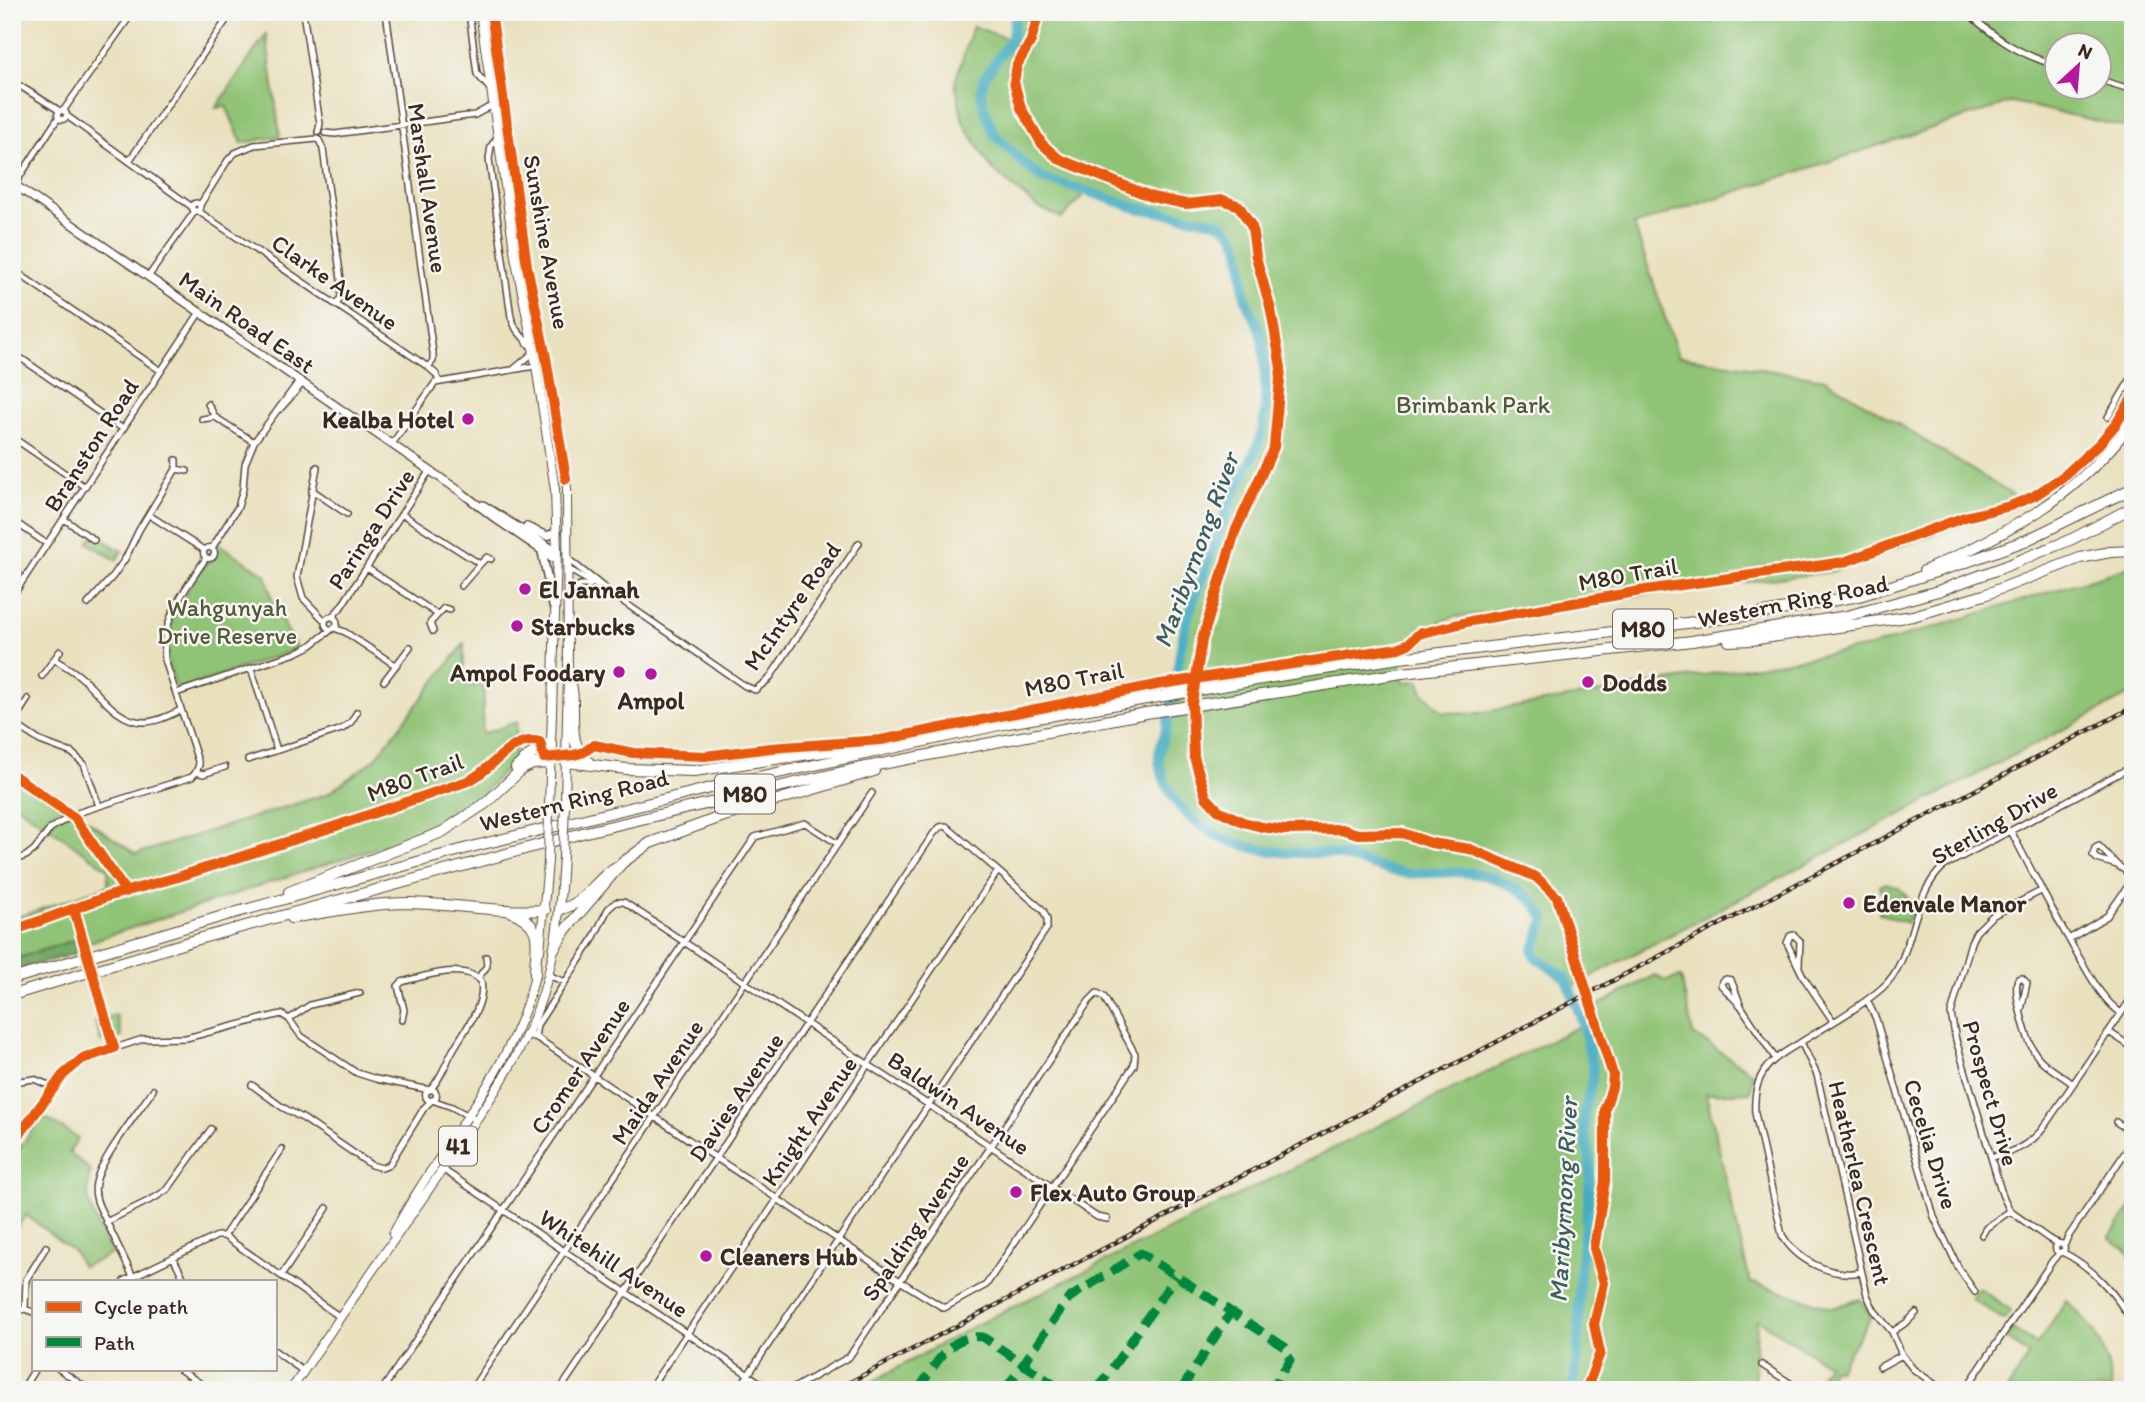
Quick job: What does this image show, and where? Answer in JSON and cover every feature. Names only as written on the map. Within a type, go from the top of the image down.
[{"type":"highway","points":[[1885,588],[2038,513],[2087,474],[2133,421]]},
{"type":"highway","name":"Western Ring Road","points":[[12,979],[223,916],[488,842],[973,724],[1008,723],[1251,680],[1400,658],[1785,611],[1859,596],[1962,565],[2027,540],[2133,488]]},
{"type":"highway","name":"Western Ring Road","points":[[12,995],[202,938],[586,832],[795,783],[1146,713],[1402,673],[1692,641],[1847,616],[1938,591],[2050,548],[2133,507]]},
{"type":"highway","points":[[1692,641],[1751,640],[1913,616],[1984,594],[2080,558],[2133,551]]},
{"type":"highway","points":[[568,675],[574,689],[575,740],[580,753],[592,764]]},
{"type":"highway","points":[[486,803],[526,758],[552,746]]},
{"type":"highway","points":[[566,762],[627,769],[694,771],[888,746]]},
{"type":"highway","points":[[560,909],[579,902],[606,873],[634,853],[684,829],[904,761]]},
{"type":"highway","points":[[223,916],[433,837],[451,828],[486,803],[522,769],[533,764],[551,763]]},
{"type":"highway","points":[[554,949],[566,929],[622,863]]},
{"type":"highway","points":[[202,938],[275,921],[380,905],[410,903],[545,910]]},
{"type":"highway","points":[[509,910],[528,919],[536,931],[535,975]]},
{"type":"main road","name":"Sunshine Avenue","points":[[491,12],[536,311],[562,447],[568,508],[568,675],[563,857],[560,909],[548,975]]},
{"type":"main road","name":"Sunshine Avenue","points":[[481,13],[515,256],[552,468],[557,532],[545,910],[535,975],[521,1019]]},
{"type":"main road","points":[[502,171],[508,162],[504,106]]},
{"type":"main road","name":"Main Road East","points":[[13,184],[430,470],[541,551],[556,556]]},
{"type":"main road","points":[[535,366],[541,358],[536,311]]},
{"type":"main road","name":"Main Road East","points":[[461,492],[498,514],[568,564]]},
{"type":"main road","points":[[498,514],[547,536],[557,532]]},
{"type":"main road","points":[[541,551],[546,563],[554,610]]},
{"type":"main road","points":[[551,763],[566,762]]},
{"type":"main road","points":[[545,910],[560,909]]},
{"type":"main road","points":[[521,1019],[533,1001],[541,979],[548,975]]},
{"type":"main road","name":"41","points":[[293,1389],[396,1228],[531,1036],[548,975]]},
{"type":"main road","name":"41","points":[[472,1118],[521,1019]]},
{"type":"main road","points":[[517,1030],[531,1036]]},
{"type":"street","points":[[13,184],[133,12]]},
{"type":"street","points":[[130,161],[232,12]]},
{"type":"street","points":[[303,12],[342,287],[341,297],[336,304]]},
{"type":"street","name":"Marshall Avenue","points":[[386,12],[433,352],[433,360],[428,368]]},
{"type":"street","points":[[468,12],[477,74],[491,90]]},
{"type":"street","points":[[1968,12],[2008,46],[2044,61]]},
{"type":"street","name":"Clarke Avenue","points":[[12,81],[428,368],[436,374],[439,381]]},
{"type":"street","points":[[2114,84],[2133,90]]},
{"type":"street","points":[[475,115],[493,105]]},
{"type":"street","points":[[148,276],[235,153],[254,145],[475,115],[484,115],[495,122]]},
{"type":"street","points":[[497,138],[491,146],[489,159],[511,317],[533,351],[524,362],[508,371]]},
{"type":"street","points":[[12,270],[161,371]]},
{"type":"street","name":"Branston Road","points":[[12,597],[200,312]]},
{"type":"street","points":[[12,352],[123,429]]},
{"type":"street","points":[[392,444],[428,390],[439,381],[535,366]]},
{"type":"street","points":[[522,369],[531,372],[537,379]]},
{"type":"street","points":[[2108,417],[2133,375]]},
{"type":"street","points":[[12,861],[34,850],[51,828],[63,821],[99,806],[192,776],[196,772],[199,765],[165,660],[165,631],[173,608],[206,558],[214,555],[212,548],[237,508],[243,489],[245,464],[254,442],[301,382]]},
{"type":"street","points":[[208,404],[215,417],[254,442]]},
{"type":"street","points":[[202,419],[215,417]]},
{"type":"street","points":[[12,437],[85,487]]},
{"type":"street","points":[[88,604],[113,576],[176,469],[176,460]]},
{"type":"street","points":[[317,467],[297,577],[303,598],[317,614],[395,665]]},
{"type":"street","points":[[176,469],[187,471]]},
{"type":"street","name":"Paringa Drive","points":[[176,693],[302,651],[320,637],[430,470]]},
{"type":"street","points":[[312,490],[347,514]]},
{"type":"street","points":[[149,514],[204,550]]},
{"type":"street","points":[[402,514],[480,564]]},
{"type":"street","points":[[64,519],[94,540]]},
{"type":"street","points":[[12,520],[47,544]]},
{"type":"street","name":"McIntyre Road","points":[[755,690],[769,679],[859,543]]},
{"type":"street","points":[[204,550],[212,548]]},
{"type":"street","points":[[204,550],[206,558]]},
{"type":"street","points":[[461,586],[485,558],[491,559]]},
{"type":"street","name":"Main Road East","points":[[568,564],[593,585],[615,596]]},
{"type":"street","name":"Main Road East","points":[[568,564],[755,690]]},
{"type":"street","points":[[367,568],[437,614]]},
{"type":"street","points":[[568,593],[580,585],[593,585]]},
{"type":"street","points":[[433,631],[430,624],[437,614],[444,608],[450,610]]},
{"type":"street","points":[[384,681],[410,647]]},
{"type":"street","points":[[42,676],[60,651]]},
{"type":"street","points":[[54,659],[83,678],[101,700],[131,719],[153,721],[181,710]]},
{"type":"street","points":[[251,668],[277,750]]},
{"type":"street","points":[[28,699],[12,723],[40,741],[72,752],[84,764],[99,806]]},
{"type":"street","points":[[248,760],[342,729],[351,722],[357,712]]},
{"type":"street","name":"Sterling Drive","points":[[1861,1272],[1838,1271],[1813,1264],[1789,1248],[1782,1235],[1755,1112],[1754,1098],[1760,1079],[1775,1058],[1867,1000],[1891,980],[1903,954],[1921,896],[1935,874],[1958,858],[2133,766]]},
{"type":"street","points":[[196,772],[203,774],[225,767]]},
{"type":"street","name":"Maida Avenue","points":[[471,1390],[872,793]]},
{"type":"street","name":"Cromer Avenue","points":[[382,1390],[757,835],[806,823],[838,844]]},
{"type":"street","name":"Davies Avenue","points":[[560,1390],[934,833],[944,826],[951,829],[998,871]]},
{"type":"street","points":[[2011,831],[2041,891],[2103,996],[2121,1013]]},
{"type":"street","points":[[2069,939],[2107,916],[2133,878],[2117,865]]},
{"type":"street","points":[[738,1390],[1044,935],[1048,919],[1043,910],[998,871]]},
{"type":"street","name":"Knight Avenue","points":[[649,1390],[998,871]]},
{"type":"street","name":"Prospect Drive","points":[[2010,1211],[2001,1194],[1951,1014],[1971,942],[1982,924],[2003,909],[2041,891]]},
{"type":"street","name":"Baldwin Avenue","points":[[565,982],[592,941],[608,909],[616,902],[627,903],[1097,1217],[1107,1219]]},
{"type":"street","points":[[1798,966],[1800,941],[1794,935],[1790,936],[1787,943],[1798,966],[1804,978],[1833,1021]]},
{"type":"street","points":[[478,978],[488,962],[486,957]]},
{"type":"street","points":[[252,1085],[377,1167],[389,1165],[424,1108],[475,1013],[482,990],[481,981],[471,974],[442,973],[399,984],[404,1010],[402,1020]]},
{"type":"street","points":[[548,975],[565,982],[531,1036],[941,1308],[951,1306],[985,1287],[1052,1187]]},
{"type":"street","points":[[2021,1010],[2027,984],[2022,978],[2018,979],[2015,988],[2021,1010],[2031,1046],[2037,1057],[2073,1084]]},
{"type":"street","points":[[1741,1006],[1731,980],[1722,981],[1721,985],[1741,1006],[1775,1058]]},
{"type":"street","points":[[289,1019],[310,1005],[360,993]]},
{"type":"street","name":"Spalding Avenue","points":[[790,1390],[847,1359],[1088,1001],[1097,993],[1108,1002],[1136,1060],[1052,1187]]},
{"type":"street","points":[[1992,1157],[2018,1150],[2031,1142],[2133,996]]},
{"type":"street","name":"Cecelia Drive","points":[[1867,1000],[1876,1019],[1934,1217],[1959,1269],[1975,1292]]},
{"type":"street","points":[[12,1145],[62,1074],[82,1059],[143,1039],[187,1038],[281,1014],[289,1019],[302,1036],[351,1070],[370,1078],[409,1085],[472,1118]]},
{"type":"street","points":[[2109,1032],[2133,1048]]},
{"type":"street","name":"Heatherlea Crescent","points":[[1801,1042],[1817,1075],[1869,1300],[1892,1332],[1902,1355],[1913,1369],[1943,1390]]},
{"type":"street","points":[[12,1082],[34,1079],[52,1087]]},
{"type":"street","points":[[133,1277],[96,1199],[98,1174],[153,1090]]},
{"type":"street","points":[[2116,1122],[2133,1133]]},
{"type":"street","points":[[106,1222],[168,1189],[211,1129]]},
{"type":"street","points":[[1965,1390],[2133,1141]]},
{"type":"street","points":[[224,1236],[282,1149]]},
{"type":"street","name":"Whitehill Avenue","points":[[439,1167],[771,1390]]},
{"type":"street","points":[[281,1276],[327,1208]]},
{"type":"street","points":[[1982,1235],[1986,1228],[2010,1211],[2095,1274],[2117,1299],[2133,1324]]},
{"type":"street","points":[[126,1280],[217,1236],[224,1236],[340,1317]]},
{"type":"street","points":[[25,1309],[26,1280],[46,1247]]},
{"type":"street","points":[[173,1258],[184,1280]]},
{"type":"street","points":[[12,1311],[25,1309],[32,1312]]},
{"type":"street","points":[[1892,1332],[1916,1313]]},
{"type":"street","points":[[276,1352],[303,1371]]},
{"type":"street","points":[[1880,1367],[1902,1355]]},
{"type":"street","points":[[1762,1365],[1799,1389]]},
{"type":"street","points":[[22,1390],[34,1370]]},
{"type":"street","points":[[60,1370],[89,1390]]},
{"type":"street","points":[[180,1370],[209,1390]]},
{"type":"green space","name":"Brimbank Park","points":[[1016,12],[2133,12],[2133,129],[2012,102],[1634,225],[1678,356],[1825,379],[2024,502],[1831,572],[1454,617],[1441,621],[1405,648],[1398,647],[1403,682],[1419,681],[1423,693],[1443,712],[1472,714],[1870,647],[2127,568],[2133,571],[2133,693],[1571,987],[1535,956],[1534,944],[1545,919],[1529,899],[1507,884],[1469,873],[1403,873],[1331,854],[1263,851],[1223,839],[1205,829],[1189,817],[1176,802],[1165,784],[1159,757],[1189,614],[1224,517],[1253,457],[1263,427],[1263,342],[1245,298],[1241,253],[1234,235],[1214,221],[1136,208],[1087,191],[1062,218],[1037,207],[991,168],[963,122],[955,82],[973,26],[1011,40]]},
{"type":"green space","points":[[266,34],[280,136],[242,143],[226,106],[216,108]]},
{"type":"green space","points":[[94,534],[122,551],[116,560],[88,543]]},
{"type":"green space","name":"Wahgunyah Drive Reserve","points":[[219,544],[266,575],[274,607],[298,649],[177,690],[166,657],[167,630],[180,603],[203,567],[216,554]]},
{"type":"green space","points":[[464,644],[464,676],[472,685],[484,686],[482,734],[517,722],[514,760],[469,808],[427,831],[86,943],[84,937],[12,960],[12,919],[108,886],[108,869],[12,802],[12,768],[136,854],[327,794],[374,760]]},
{"type":"green space","points":[[1886,883],[1899,888],[1914,904],[1907,923],[1879,913],[1884,895],[1879,886]]},
{"type":"green space","points":[[81,938],[84,951],[12,971],[12,960]]},
{"type":"green space","points":[[1655,975],[1665,981],[1681,977],[1693,1034],[1754,1074],[1750,1092],[1706,1094],[1750,1282],[1833,1308],[1860,1299],[1871,1317],[1838,1370],[1833,1368],[1819,1390],[1811,1390],[1827,1364],[1757,1319],[1754,1390],[857,1390],[974,1326],[1582,1025],[1580,1015]]},
{"type":"green space","points":[[116,1015],[122,1037],[101,1042],[95,1021]]},
{"type":"green space","points":[[42,1116],[78,1138],[69,1152],[91,1171],[88,1182],[90,1204],[112,1254],[82,1267],[74,1252],[26,1215],[12,1235],[12,1159]]},
{"type":"green space","points":[[2130,1209],[2133,1220],[2133,1260],[2124,1248],[2109,1238]]},
{"type":"green space","points":[[1978,1288],[2011,1310],[2004,1320],[1971,1298]]},
{"type":"green space","points":[[2066,1300],[2099,1340],[2112,1390],[2007,1390],[2029,1355],[2007,1339],[2013,1329],[2037,1345]]},
{"type":"waterway","points":[[964,12],[979,18],[988,18],[1003,12]]},
{"type":"waterway","name":"Maribyrnong River","points":[[1016,12],[1011,40],[984,78],[981,92],[994,134],[1043,179],[1136,208],[1214,221],[1225,227],[1238,243],[1245,297],[1262,340],[1265,366],[1264,422],[1255,452],[1226,513],[1185,627],[1159,755],[1167,786],[1190,817],[1222,838],[1280,852],[1332,854],[1404,873],[1456,872],[1482,875],[1519,891],[1538,908],[1545,919],[1533,951],[1535,957],[1566,978],[1580,1015],[1593,1067],[1584,1112],[1590,1184],[1580,1273],[1577,1360],[1572,1390]]},
{"type":"railway","points":[[835,1390],[2133,707]]},
{"type":"marked path","points":[[1005,1390],[1069,1298],[1141,1253],[1285,1347],[1290,1360],[1271,1390]]},
{"type":"marked path","points":[[1097,1390],[1176,1276]]},
{"type":"marked path","points":[[1181,1390],[1231,1312]]},
{"type":"marked path","points":[[918,1390],[944,1353],[961,1340],[971,1337],[983,1337],[1062,1390]]},
{"type":"cycle path","points":[[491,12],[527,266],[546,358],[566,479]]},
{"type":"cycle path","points":[[1039,12],[1031,41],[1017,65],[1014,82],[1021,108],[1042,144],[1059,159],[1152,197],[1186,204],[1223,200],[1239,206],[1252,227],[1256,257],[1271,310],[1281,368],[1274,447],[1235,532],[1202,640],[1192,703],[1194,757],[1206,797],[1218,810],[1243,822],[1262,827],[1284,830],[1341,829],[1358,834],[1402,833],[1431,843],[1470,849],[1536,877],[1557,897],[1613,1075],[1605,1109],[1605,1181],[1594,1248],[1604,1283],[1594,1324],[1600,1353],[1586,1390]]},
{"type":"cycle path","name":"M80 Trail","points":[[1419,634],[1471,621],[1646,590],[1844,562],[1965,517],[2010,506],[2034,496],[2064,476],[2099,444],[2133,397]]},
{"type":"cycle path","name":"M80 Trail","points":[[12,931],[109,896],[178,877],[468,781],[511,748],[529,741],[540,742],[544,758],[574,755],[594,745],[633,753],[705,756],[881,740],[1161,684],[1398,648],[1408,644],[1421,632]]},
{"type":"cycle path","points":[[12,774],[75,818],[126,892]]},
{"type":"cycle path","points":[[12,1145],[63,1075],[82,1059],[114,1048],[74,909]]},
{"type":"place","name":"Kealba Hotel","points":[[468,419]]},
{"type":"place","name":"El Jannah","points":[[525,589]]},
{"type":"place","name":"Starbucks","points":[[517,626]]},
{"type":"place","name":"Ampol Foodary","points":[[619,672]]},
{"type":"place","name":"Ampol","points":[[651,674]]},
{"type":"place","name":"Dodds","points":[[1588,682]]},
{"type":"place","name":"Edenvale Manor","points":[[1849,903]]},
{"type":"place","name":"Flex Auto Group","points":[[1016,1192]]},
{"type":"place","name":"Cleaners Hub","points":[[706,1256]]}]
